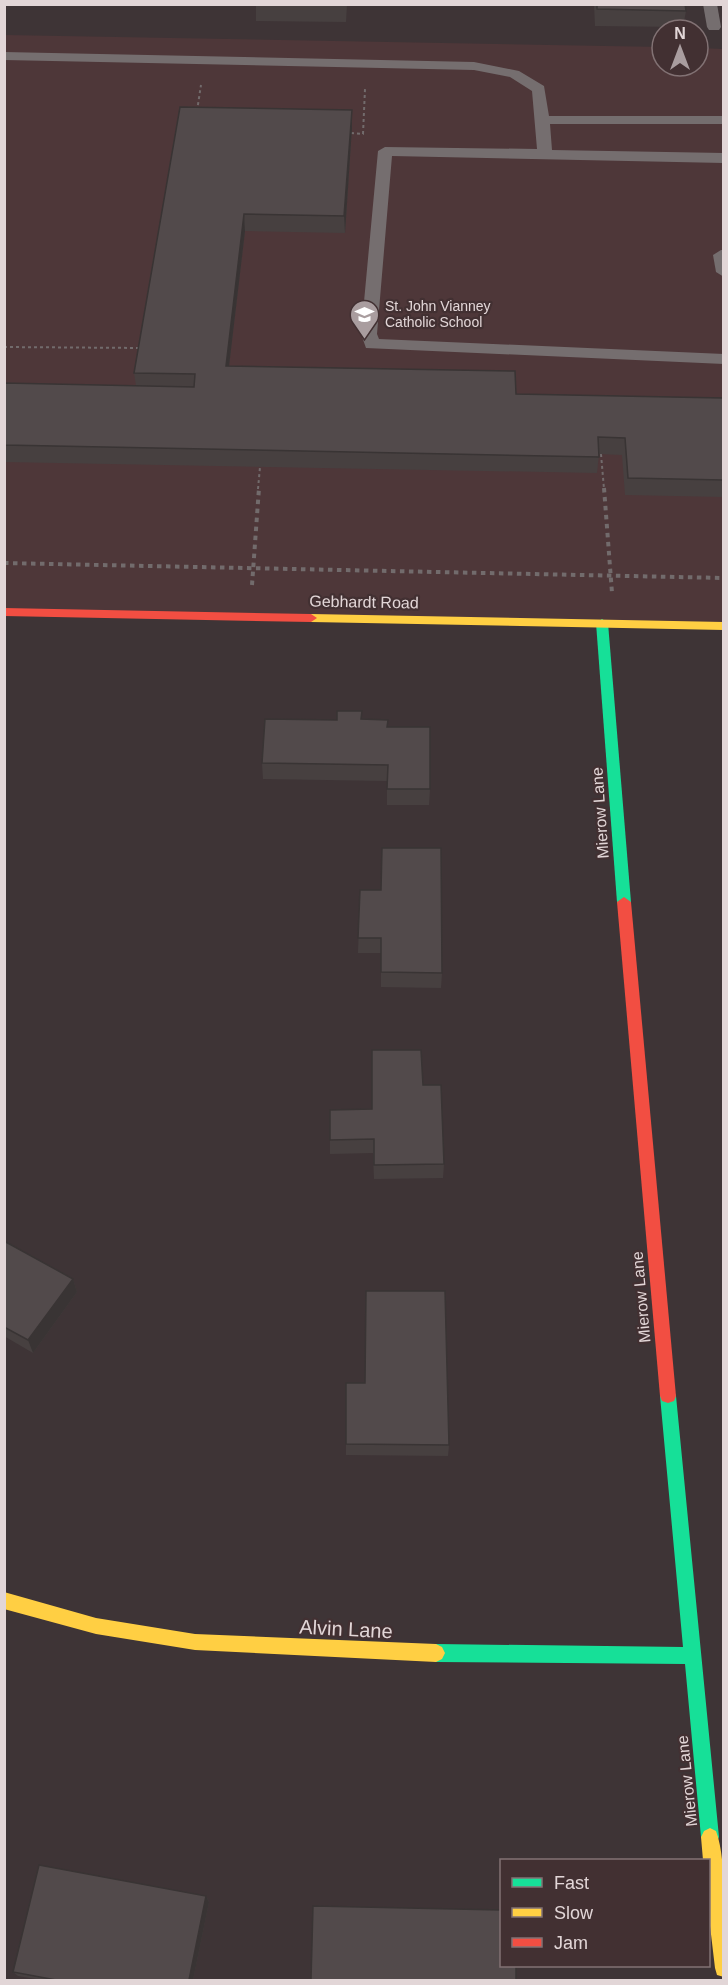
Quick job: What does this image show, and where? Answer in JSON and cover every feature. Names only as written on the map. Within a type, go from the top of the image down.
[{"type":"street","name":"Gebhardt Road","points":[[4,612],[723,626]]},
{"type":"street","name":"Mierow Lane","points":[[608,623],[633,1020],[691,1656],[723,1968]]},
{"type":"street","name":"Alvin Lane","points":[[4,1600],[96,1626],[195,1642],[440,1653],[691,1656]]},
{"type":"lane","points":[[710,4],[714,27]]},
{"type":"lane","points":[[4,56],[474,66],[514,74],[539,89],[545,154]]},
{"type":"lane","points":[[542,120],[723,120]]},
{"type":"lane","points":[[723,158],[385,151],[369,334],[372,344],[723,360]]},
{"type":"lane","points":[[723,255],[721,255],[723,272]]},
{"type":"path","points":[[4,347],[144,348]]},
{"type":"path","points":[[601,454],[610,576],[608,623]]},
{"type":"path","points":[[249,616],[260,467]]},
{"type":"path","points":[[4,563],[723,578]]},
{"type":"shaded area","name":"St. John Vianney Catholic School","points":[[5,35],[650,47],[650,78],[710,78],[710,48],[723,49],[723,625],[5,612]]},
{"type":"building","points":[[256,4],[346,4],[346,5]]},
{"type":"building","points":[[597,4],[685,4],[686,11],[597,9]]},
{"type":"building","points":[[180,107],[352,110],[344,216],[244,214],[226,366],[515,371],[516,394],[723,398],[723,480],[628,478],[625,438],[598,437],[599,457],[4,445],[4,383],[194,387],[195,374],[134,373]]},
{"type":"building","points":[[337,711],[362,711],[361,719],[388,720],[387,727],[430,727],[430,789],[387,789],[388,765],[262,763],[265,719],[337,720]]},
{"type":"building","points":[[382,848],[441,848],[442,973],[381,972],[381,938],[358,938],[360,890],[381,890]]},
{"type":"building","points":[[372,1050],[421,1050],[423,1085],[441,1085],[444,1164],[374,1165],[374,1139],[330,1140],[330,1110],[372,1109]]},
{"type":"building","points":[[4,1241],[73,1279],[28,1340],[4,1327]]},
{"type":"building","points":[[366,1291],[445,1291],[449,1445],[346,1444],[346,1383],[365,1383]]},
{"type":"building","points":[[39,1865],[206,1896],[189,1980],[56,1980],[13,1972]]},
{"type":"building","points":[[313,1906],[500,1910],[500,1967],[516,1967],[516,1980],[311,1980]]},
{"type":"traffic: fast","points":[[602,623],[624,902]]},
{"type":"traffic: fast","points":[[668,1396],[710,1837]]},
{"type":"traffic: fast","points":[[436,1653],[691,1656]]},
{"type":"traffic: slow","points":[[311,618],[724,626]]},
{"type":"traffic: slow","points":[[4,1600],[96,1626],[195,1642],[436,1653]]},
{"type":"traffic: slow","points":[[710,1837],[724,1968]]},
{"type":"traffic: jam","points":[[4,612],[311,618]]},
{"type":"traffic: jam","points":[[624,902],[668,1396]]},
{"type":"place","name":"St. John Vianney Catholic School","points":[[364,340]]}]
